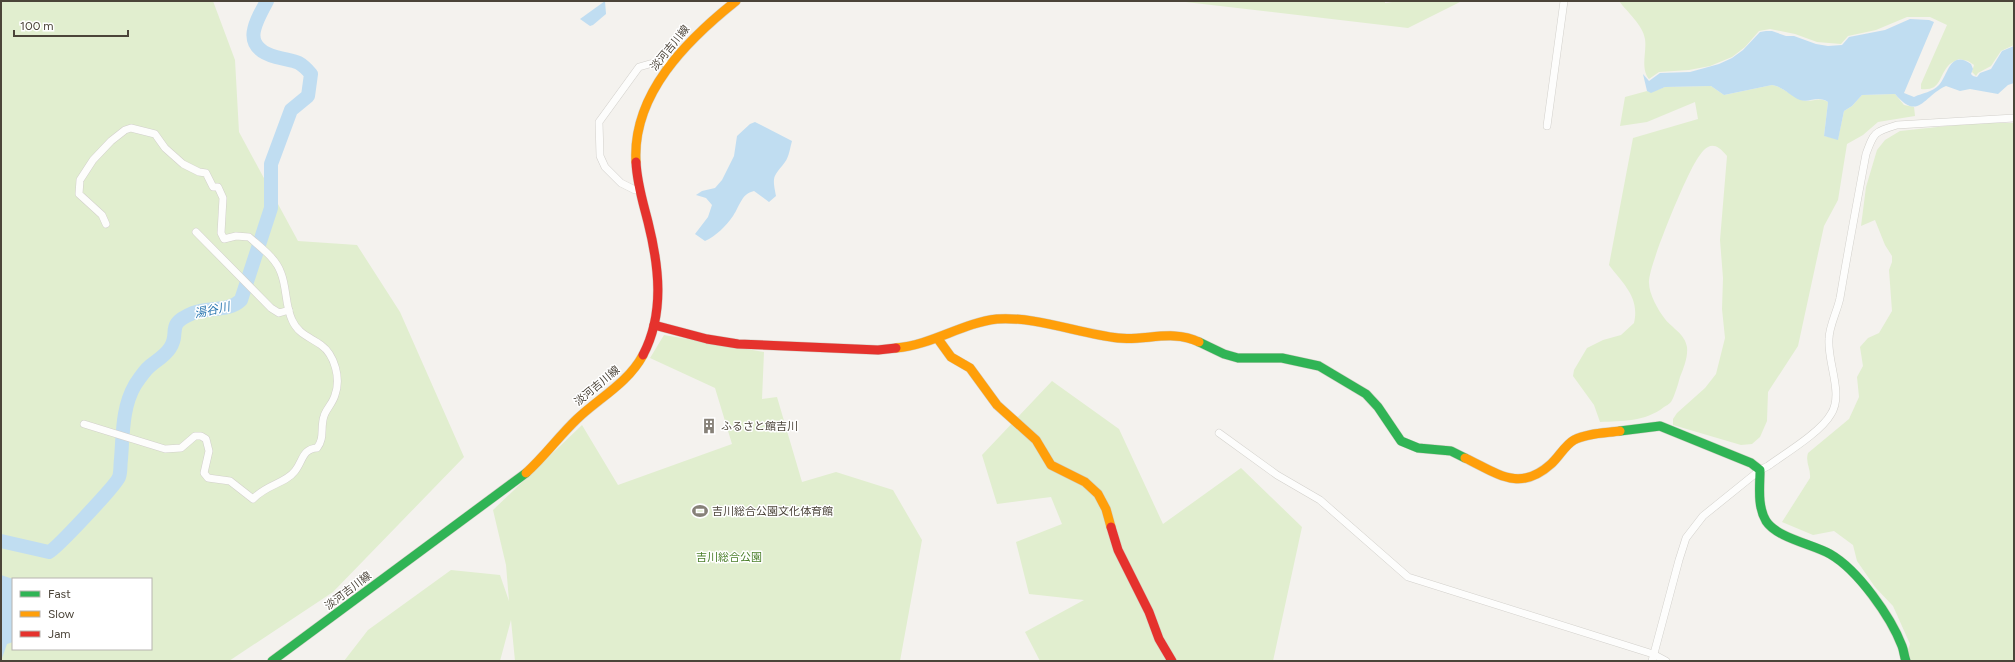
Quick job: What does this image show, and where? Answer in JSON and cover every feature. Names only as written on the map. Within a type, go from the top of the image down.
[{"type":"street","name":"淡河吉川線","points":[[272,661],[507,488],[542,459],[579,417],[614,390],[632,372],[648,345],[654,325],[657,305],[656,265],[635,166],[636,143],[640,124],[647,103],[669,65],[696,34],[736,1]]},
{"type":"street","points":[[1547,126],[1564,1]]},
{"type":"street","points":[[639,190],[635,190],[621,183],[604,168],[600,156],[599,122],[638,67],[660,61],[669,65]]},
{"type":"street","points":[[1653,658],[1686,538],[1703,516],[1760,470],[1768,466],[1820,427],[1832,414],[1836,398],[1834,376],[1829,353],[1829,338],[1838,306],[1866,154],[1872,138],[1878,130],[1897,125],[2014,118]]},
{"type":"street","points":[[84,424],[165,449],[181,448],[195,436],[201,436],[206,439],[209,451],[204,473],[208,478],[230,481],[253,499],[268,486],[285,480],[295,472],[310,448],[317,448],[321,443],[321,426],[324,415],[336,394],[337,369],[330,356],[322,346],[302,334],[292,321],[282,275],[272,259],[249,237],[236,236],[224,239],[221,233],[223,198],[218,187],[213,187],[206,173],[192,169],[173,156],[155,134],[137,128],[125,130],[105,146],[85,171],[80,180],[79,194],[102,215],[106,224]]},
{"type":"street","points":[[196,232],[271,308],[279,313],[289,310]]},
{"type":"street","points":[[654,325],[707,339],[738,344],[878,350],[913,347],[938,339],[974,323],[999,319],[1027,321],[1119,338],[1174,335],[1195,340],[1224,354],[1238,358],[1255,360],[1282,358],[1320,366],[1366,394],[1378,407],[1401,441],[1418,448],[1451,451],[1508,479],[1521,480],[1531,477],[1550,465],[1574,440],[1585,436],[1660,426],[1751,463],[1760,470]]},
{"type":"street","points":[[938,339],[951,357],[970,368],[997,405],[1036,440],[1051,466],[1085,482],[1098,494],[1106,509],[1118,550],[1149,612],[1159,639],[1172,661]]},
{"type":"street","points":[[1219,433],[1277,475],[1320,500],[1408,577],[1666,661]]},
{"type":"street","points":[[1760,470],[1761,506],[1766,522],[1776,530],[1832,555],[1844,564],[1883,612],[1902,646],[1906,661]]},
{"type":"green space","points":[[1,1],[213,1],[235,60],[239,132],[298,241],[357,245],[400,312],[464,457],[333,592],[229,661],[1,661]]},
{"type":"green space","points":[[1177,1],[1385,1],[1385,3],[1399,1],[1462,1],[1408,28]]},
{"type":"green space","points":[[1619,1],[2014,1],[2014,45],[2001,51],[1991,66],[1978,73],[1976,76],[1972,72],[1974,65],[1968,61],[1959,59],[1949,65],[1936,86],[1921,89],[1921,84],[1947,25],[1930,17],[1907,17],[1876,30],[1848,36],[1841,44],[1817,42],[1795,34],[1770,29],[1759,31],[1745,47],[1732,57],[1710,66],[1689,70],[1659,72],[1649,79],[1646,75],[1644,65],[1644,34],[1638,24]]},
{"type":"green space","points":[[1772,85],[1781,88],[1802,100],[1807,101],[1820,99],[1828,102],[1824,136],[1838,139],[1844,111],[1852,106],[1862,95],[1895,94],[1904,105],[1914,107],[1915,116],[1878,122],[1863,135],[1847,144],[1838,200],[1824,226],[1798,346],[1768,392],[1767,421],[1760,437],[1752,444],[1741,445],[1673,425],[1673,419],[1677,413],[1705,388],[1716,374],[1725,338],[1722,309],[1723,278],[1720,240],[1727,156],[1718,147],[1713,146],[1706,148],[1703,151],[1691,170],[1660,242],[1650,274],[1649,287],[1654,302],[1665,319],[1684,338],[1687,347],[1685,362],[1674,396],[1671,402],[1649,416],[1633,420],[1600,422],[1594,405],[1573,376],[1574,370],[1587,348],[1603,340],[1621,335],[1634,323],[1635,306],[1629,291],[1609,265],[1633,138],[1698,119],[1695,102],[1647,122],[1620,126],[1625,97],[1647,91],[1651,92],[1665,87],[1711,86],[1724,95]]},
{"type":"green space","points":[[1975,123],[2014,123],[2014,661],[1904,661],[1910,644],[1893,606],[1875,587],[1857,561],[1853,545],[1834,531],[1813,535],[1782,522],[1810,478],[1807,459],[1808,453],[1849,419],[1859,397],[1857,377],[1863,366],[1860,347],[1868,338],[1879,333],[1892,311],[1889,270],[1892,262],[1892,256],[1885,245],[1875,220],[1861,226],[1866,187],[1877,150],[1885,140],[1900,131]]},
{"type":"green space","name":"吉川総合公園","points":[[664,335],[764,352],[762,399],[777,397],[802,482],[836,472],[893,490],[922,540],[900,661],[515,661],[511,620],[500,661],[344,661],[368,630],[451,570],[500,575],[509,601],[506,565],[493,510],[582,425],[618,485],[732,444],[715,388],[650,358]]},
{"type":"green space","points":[[1052,381],[1119,429],[1163,524],[1241,468],[1302,527],[1273,661],[1040,661],[1025,632],[1084,600],[1029,594],[1016,542],[1062,524],[1051,497],[997,504],[982,455]]},
{"type":"water","points":[[605,1],[606,14],[593,25],[590,26],[580,19]]},
{"type":"water","points":[[1910,19],[1929,20],[1934,22],[1904,93],[1914,97],[1934,89],[1942,81],[1950,65],[1954,61],[1958,60],[1964,60],[1971,64],[1973,69],[1971,74],[1977,77],[1980,73],[1991,69],[2002,51],[2014,46],[2014,83],[2008,85],[1998,94],[1970,89],[1960,91],[1946,86],[1916,106],[1910,106],[1903,102],[1895,94],[1862,95],[1852,106],[1844,111],[1838,140],[1824,136],[1828,102],[1821,99],[1807,101],[1800,100],[1776,86],[1772,85],[1724,95],[1711,86],[1665,87],[1651,93],[1647,91],[1643,74],[1649,81],[1660,73],[1690,72],[1719,64],[1732,58],[1743,50],[1760,32],[1772,31],[1786,36],[1794,36],[1816,44],[1828,46],[1842,45],[1849,37],[1885,30]]},
{"type":"water","points":[[755,122],[792,141],[786,160],[774,177],[776,196],[769,202],[754,191],[746,195],[724,227],[717,234],[705,241],[695,234],[708,217],[712,205],[706,198],[696,195],[702,191],[715,188],[722,180],[734,156],[737,136],[750,124]]},
{"type":"water","points":[[1,575],[12,579],[12,642],[7,644],[1,661]]},
{"type":"waterway","name":"湯谷川","points":[[1,541],[49,552],[74,529],[119,477],[125,412],[128,402],[135,385],[142,375],[170,348],[173,342],[176,325],[184,317],[193,313],[224,308],[236,304],[241,300],[271,208],[271,164],[291,110],[308,96],[311,74],[299,63],[265,53],[254,41],[255,26],[267,1]]},
{"type":"traffic: fast","points":[[1199,342],[1224,354],[1238,358],[1282,358],[1319,366],[1366,394],[1378,407],[1401,441],[1418,448],[1451,451],[1465,458]]},
{"type":"traffic: fast","points":[[1620,431],[1660,426],[1751,463],[1760,470],[1760,502],[1766,521],[1778,532],[1830,554],[1852,571],[1882,608],[1897,634],[1906,661]]},
{"type":"traffic: fast","points":[[272,661],[526,473]]},
{"type":"traffic: slow","points":[[636,162],[637,137],[643,114],[653,91],[666,71],[682,51],[717,16],[736,1]]},
{"type":"traffic: slow","points":[[896,348],[922,343],[984,321],[997,319],[1026,320],[1118,338],[1179,336],[1199,342]]},
{"type":"traffic: slow","points":[[938,339],[951,357],[970,368],[997,405],[1036,440],[1051,465],[1085,482],[1098,494],[1106,509],[1111,527]]},
{"type":"traffic: slow","points":[[526,473],[577,419],[613,390],[629,374],[643,355]]},
{"type":"traffic: slow","points":[[1465,458],[1508,478],[1518,479],[1539,473],[1551,464],[1574,440],[1591,435],[1620,431]]},
{"type":"traffic: jam","points":[[636,162],[639,185],[655,255],[658,289],[655,323],[643,355]]},
{"type":"traffic: jam","points":[[654,325],[707,339],[738,344],[878,350],[896,348]]},
{"type":"traffic: jam","points":[[1111,527],[1118,550],[1149,612],[1159,639],[1172,661]]},
{"type":"place","name":"ふるさと館吉川","points":[[709,426]]},
{"type":"place","name":"吉川総合公園文化体育館","points":[[700,511]]}]
